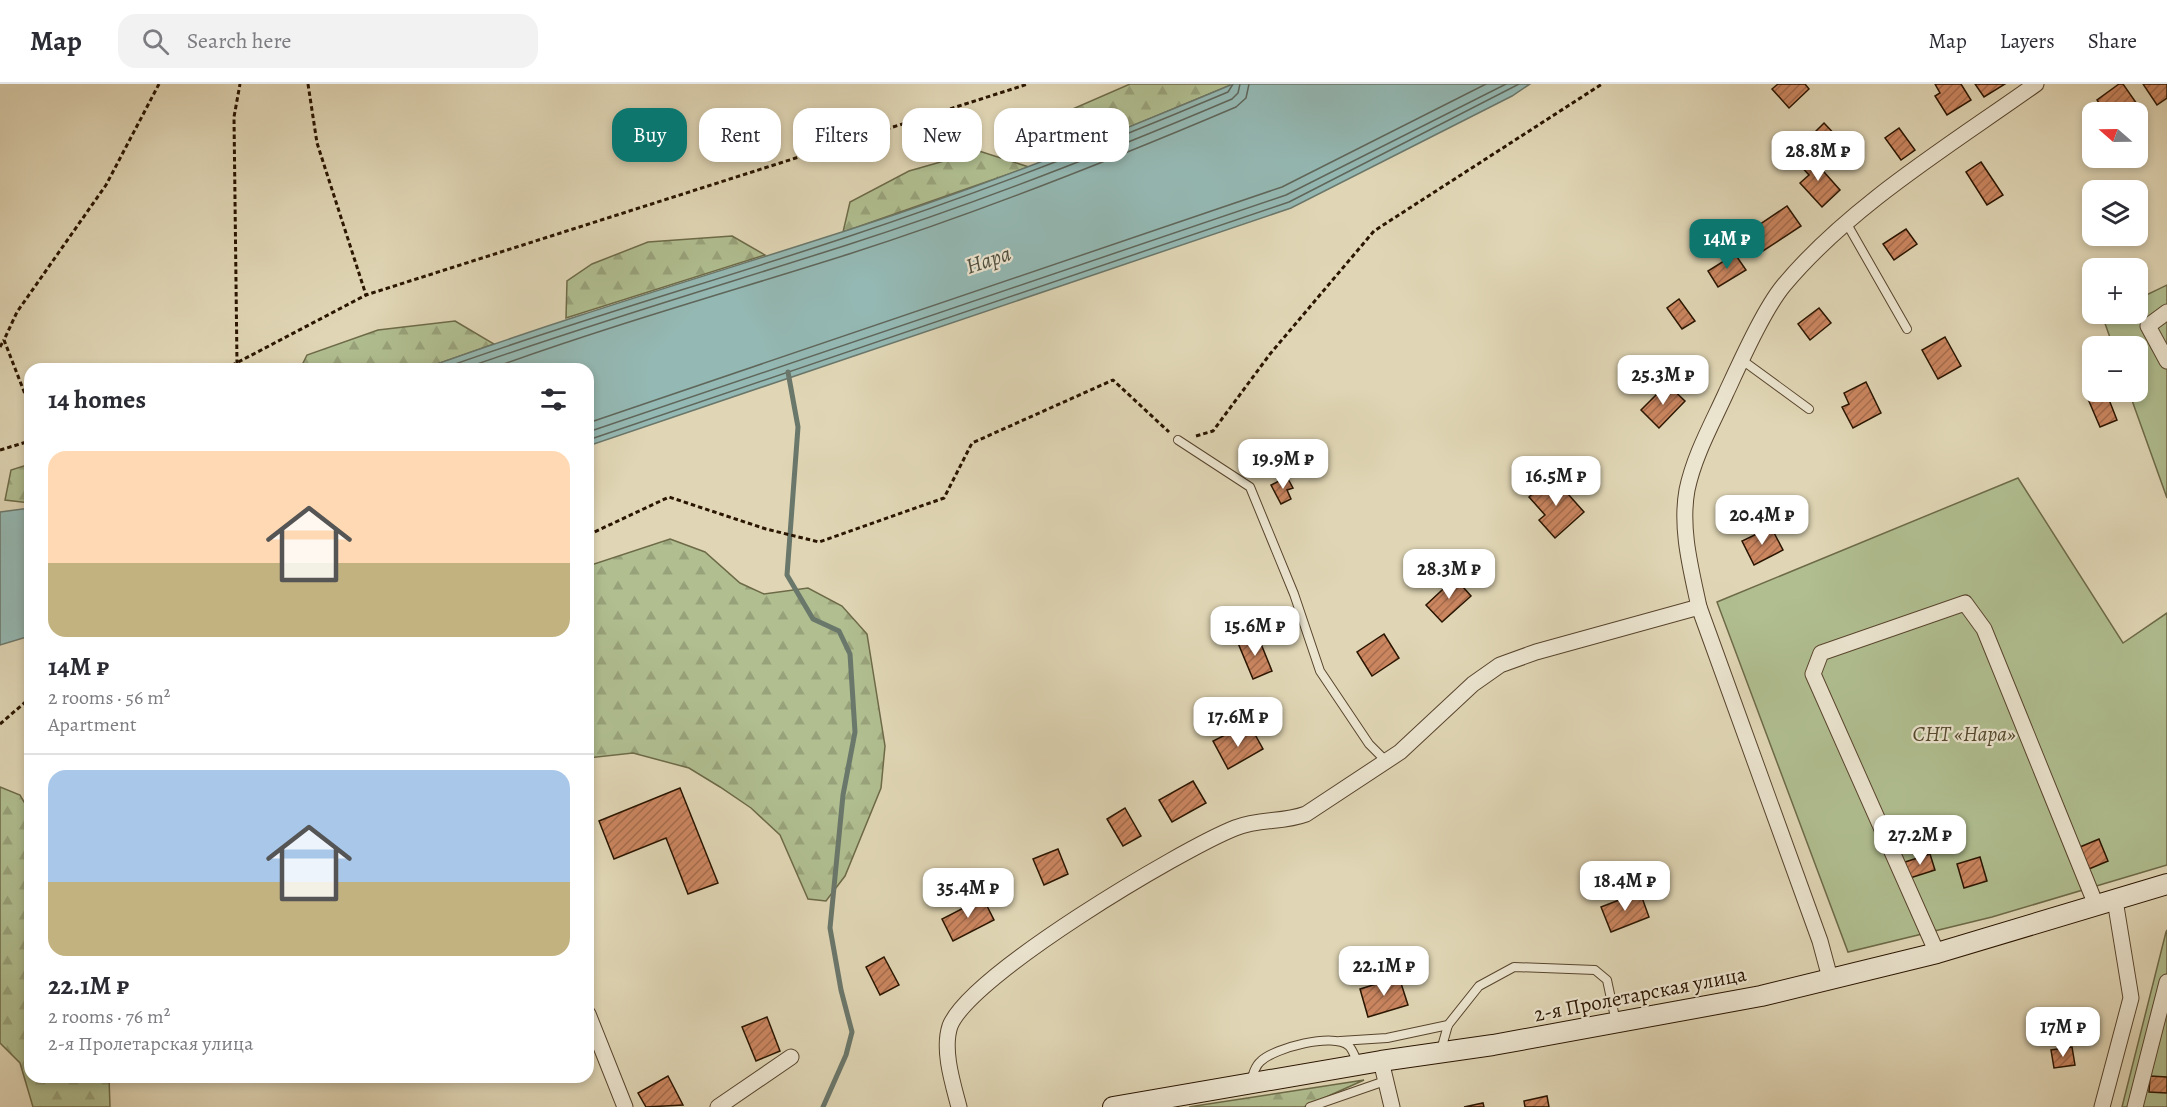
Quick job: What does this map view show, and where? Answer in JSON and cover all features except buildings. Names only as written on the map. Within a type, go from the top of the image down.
[{"type":"main road","name":"2-я Пролетарская улица","points":[[1113,1107],[1616,1023],[1761,996],[1937,953],[2167,884]]},
{"type":"street","points":[[1830,978],[1816,930],[1699,607],[1688,555],[1685,517],[1687,489],[1701,448],[1742,360],[1782,287],[1812,255],[1912,171],[2031,85]]},
{"type":"street","points":[[2167,312],[2148,326],[2167,361]]},
{"type":"street","points":[[1937,953],[1813,674],[1821,653],[1965,603],[1984,629],[2096,905]]},
{"type":"street","points":[[959,1107],[948,1051],[950,1026],[968,1000],[1018,958],[1149,872],[1235,828],[1261,819],[1290,820],[1306,814],[1400,752],[1473,684],[1500,666],[1536,652],[1699,607]]},
{"type":"street","points":[[2102,1107],[2131,998],[2115,900]]},
{"type":"street","points":[[2135,1107],[2167,982]]},
{"type":"street","points":[[2162,1005],[2167,1023]]},
{"type":"street","points":[[594,1029],[625,1107]]},
{"type":"street","points":[[718,1107],[791,1057]]},
{"type":"street","points":[[1381,1061],[1392,1107]]},
{"type":"lane","points":[[1847,224],[1907,329]]},
{"type":"lane","points":[[1742,360],[1809,409]]},
{"type":"lane","points":[[1178,440],[1250,487],[1294,594],[1320,671],[1369,744],[1386,761]]},
{"type":"lane","points":[[1440,1053],[1448,1025],[1479,986],[1514,967],[1595,970],[1607,980],[1616,1023]]},
{"type":"lane","points":[[1251,1083],[1255,1069],[1261,1061],[1282,1049],[1316,1042],[1387,1038],[1448,1025]]},
{"type":"lane","points":[[1338,1041],[1349,1046],[1360,1065]]},
{"type":"lane","points":[[1310,1107],[1385,1082]]},
{"type":"path","points":[[0,347],[17,312],[106,185],[159,84]]},
{"type":"path","points":[[237,363],[234,117],[240,84]]},
{"type":"path","points":[[308,84],[317,143],[366,295]]},
{"type":"path","points":[[239,363],[366,295],[1028,84]]},
{"type":"path","points":[[594,532],[669,497],[766,529],[819,542],[944,498],[972,443],[1113,380],[1178,440],[1213,432],[1270,354],[1374,231],[1602,84]]},
{"type":"path","points":[[4,340],[24,391]]},
{"type":"path","points":[[0,450],[24,443]]},
{"type":"path","points":[[0,724],[24,703]]},
{"type":"green space","points":[[1130,84],[1233,84],[1129,127],[1129,108],[1075,108]]},
{"type":"green space","points":[[982,152],[994,156],[994,162],[1013,162],[1029,167],[843,232],[850,202],[909,171],[940,162],[982,162]]},
{"type":"green space","points":[[732,236],[765,255],[566,318],[567,281],[592,264],[648,242]]},
{"type":"green space","points":[[2167,285],[2167,498],[2133,402],[2148,402],[2148,336],[2109,336],[2105,324],[2148,324],[2148,294]]},
{"type":"green space","points":[[455,321],[494,344],[440,363],[303,363],[307,355],[378,330]]},
{"type":"green space","points":[[24,466],[24,502],[5,500],[11,470]]},
{"type":"green space","name":"СНТ «Нара»","points":[[2018,478],[2123,643],[2167,613],[2167,865],[1992,917],[1848,952],[1717,602]]},
{"type":"green space","points":[[670,539],[705,552],[740,583],[764,594],[808,588],[842,606],[867,634],[885,746],[881,788],[845,876],[826,901],[808,899],[780,835],[751,808],[720,787],[689,768],[633,753],[594,757],[594,564]]},
{"type":"green space","points":[[0,787],[20,795],[24,802],[24,1077],[20,1063],[0,1043]]},
{"type":"green space","points":[[2167,930],[2167,1107],[2122,1107],[2166,932]]},
{"type":"green space","points":[[1364,1080],[1304,1107],[1189,1107],[1195,1106]]},
{"type":"green space","points":[[26,1083],[109,1083],[110,1107],[33,1107]]},
{"type":"water","name":"Нара","points":[[1233,84],[1530,84],[1512,96],[1291,208],[594,444],[594,363],[440,363],[892,216],[1039,162],[1129,162],[1129,126]]},
{"type":"water","points":[[24,509],[24,638],[0,645],[0,512]]},
{"type":"waterway","points":[[788,372],[798,427],[787,575],[813,619],[839,631],[850,654],[855,732],[843,795],[830,928],[841,990],[852,1032],[846,1055],[823,1107]]}]
